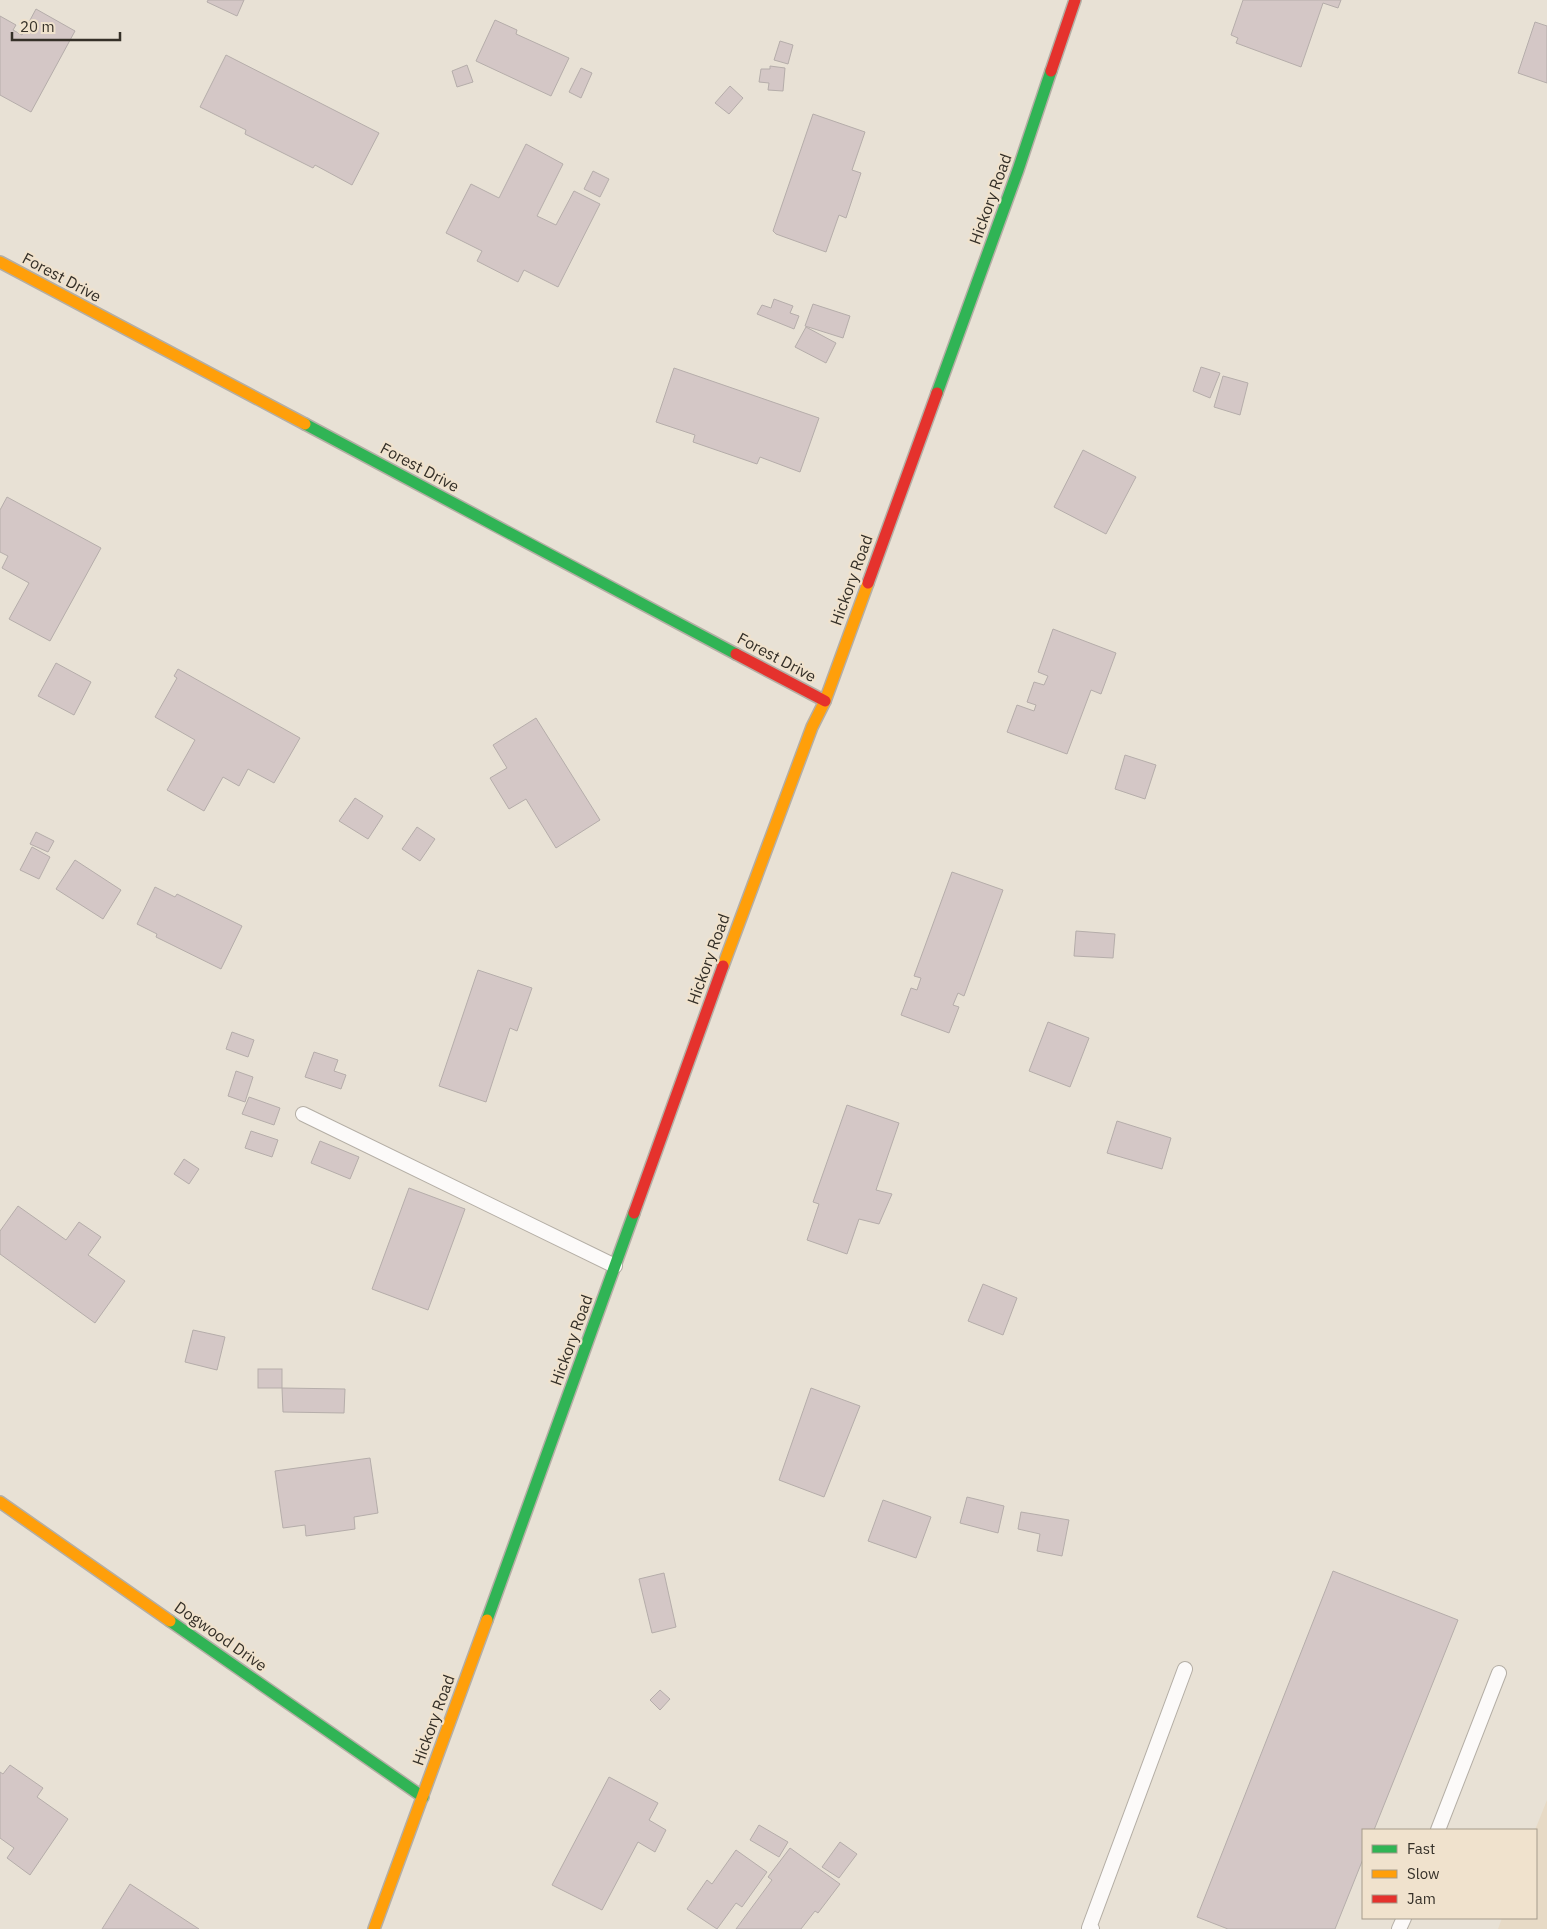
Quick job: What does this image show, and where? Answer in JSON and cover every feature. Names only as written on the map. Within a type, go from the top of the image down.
[{"type":"street","name":"Hickory Road","points":[[374,1929],[744,907],[812,727],[824,701],[1018,170],[1075,0]]},
{"type":"street","name":"Forest Drive","points":[[0,262],[824,701]]},
{"type":"street","name":"Dogwood Drive","points":[[0,1502],[423,1798]]},
{"type":"lane","points":[[303,1114],[615,1266]]},
{"type":"lane","points":[[1092,1929],[1089,1928],[1185,1669]]},
{"type":"lane","points":[[1438,1829],[1499,1673]]},
{"type":"shaded area","points":[[1547,1800],[1547,1929],[1498,1929],[1502,1919],[1537,1919],[1537,1829],[1535,1829]]},
{"type":"building","points":[[208,0],[244,0],[237,16],[207,2]]},
{"type":"building","points":[[1243,0],[1341,0],[1338,8],[1323,3],[1301,67],[1236,43],[1238,38],[1231,35]]},
{"type":"building","points":[[36,9],[75,31],[31,112],[0,95],[0,16],[16,25],[13,30],[22,35]]},
{"type":"building","points":[[495,20],[517,30],[516,34],[569,58],[551,96],[476,61]]},
{"type":"building","points":[[1535,22],[1547,26],[1547,83],[1518,73]]},
{"type":"building","points":[[780,41],[793,45],[788,64],[774,60]]},
{"type":"building","points":[[226,55],[379,133],[352,185],[315,165],[313,168],[245,134],[246,130],[200,107]]},
{"type":"building","points":[[467,65],[473,82],[457,87],[452,71]]},
{"type":"building","points":[[770,66],[785,68],[783,91],[768,90],[769,83],[759,82],[761,69],[770,69]]},
{"type":"building","points":[[581,68],[592,73],[581,98],[569,92]]},
{"type":"building","points":[[730,86],[743,98],[729,114],[715,103]]},
{"type":"building","points":[[813,114],[865,132],[852,170],[861,173],[846,218],[839,215],[826,252],[776,234],[773,231]]},
{"type":"building","points":[[526,144],[563,164],[537,216],[556,225],[574,191],[600,204],[558,287],[524,270],[518,282],[477,261],[482,251],[446,233],[471,184],[499,198]]},
{"type":"building","points":[[593,171],[609,179],[600,197],[584,189]]},
{"type":"building","points":[[774,299],[793,306],[790,313],[799,316],[794,329],[757,314],[762,305],[771,308]]},
{"type":"building","points":[[813,304],[850,316],[843,338],[805,326]]},
{"type":"building","points":[[806,327],[836,343],[826,363],[795,347]]},
{"type":"building","points":[[1201,367],[1220,373],[1210,398],[1193,391]]},
{"type":"building","points":[[674,368],[819,418],[800,472],[760,457],[757,464],[693,442],[695,435],[656,422]]},
{"type":"building","points":[[1223,376],[1248,383],[1240,415],[1214,407]]},
{"type":"building","points":[[1083,450],[1136,477],[1106,534],[1054,507]]},
{"type":"building","points":[[7,497],[101,548],[50,641],[9,619],[29,583],[2,568],[8,556],[0,552],[0,510]]},
{"type":"building","points":[[1053,629],[1116,653],[1101,694],[1091,690],[1067,754],[1007,732],[1017,705],[1034,711],[1036,705],[1027,702],[1034,682],[1044,685],[1048,676],[1038,672]]},
{"type":"building","points":[[56,663],[91,682],[74,715],[38,696]]},
{"type":"building","points":[[178,669],[300,738],[274,783],[248,769],[239,786],[223,777],[204,811],[167,790],[195,740],[155,717],[177,678],[174,676]]},
{"type":"building","points":[[536,718],[600,820],[556,848],[526,799],[509,809],[490,778],[507,768],[493,745]]},
{"type":"building","points":[[1125,755],[1156,765],[1145,799],[1115,789]]},
{"type":"building","points":[[355,798],[383,816],[368,839],[339,821]]},
{"type":"building","points":[[417,827],[435,839],[420,861],[402,849]]},
{"type":"building","points":[[36,832],[54,841],[48,852],[30,844]]},
{"type":"building","points":[[32,847],[50,857],[39,879],[20,870]]},
{"type":"building","points":[[75,860],[121,890],[103,919],[56,889]]},
{"type":"building","points":[[952,872],[1003,890],[964,996],[958,993],[953,1005],[959,1007],[949,1033],[901,1015],[911,988],[917,990],[921,978],[914,976]]},
{"type":"building","points":[[155,887],[175,897],[177,894],[242,926],[221,969],[156,937],[157,934],[137,924]]},
{"type":"building","points":[[1076,931],[1115,934],[1113,958],[1074,956]]},
{"type":"building","points":[[478,970],[532,988],[517,1031],[510,1028],[486,1102],[439,1086]]},
{"type":"building","points":[[1048,1022],[1089,1038],[1070,1087],[1029,1071]]},
{"type":"building","points":[[232,1032],[254,1040],[248,1057],[226,1049]]},
{"type":"building","points":[[314,1052],[338,1060],[334,1071],[346,1075],[341,1089],[305,1077]]},
{"type":"building","points":[[236,1071],[253,1077],[245,1102],[228,1096]]},
{"type":"building","points":[[249,1097],[280,1108],[274,1125],[242,1114]]},
{"type":"building","points":[[847,1105],[899,1123],[876,1190],[892,1194],[879,1224],[859,1219],[847,1254],[807,1240],[819,1204],[813,1202]]},
{"type":"building","points":[[1117,1121],[1171,1138],[1162,1169],[1107,1153]]},
{"type":"building","points":[[251,1131],[278,1140],[272,1157],[245,1148]]},
{"type":"building","points":[[320,1141],[359,1157],[350,1179],[311,1163]]},
{"type":"building","points":[[184,1159],[199,1169],[189,1184],[174,1174]]},
{"type":"building","points":[[409,1188],[465,1209],[428,1310],[372,1289]]},
{"type":"building","points":[[18,1206],[66,1240],[79,1222],[101,1237],[88,1255],[125,1281],[95,1323],[0,1254],[0,1231]]},
{"type":"building","points":[[983,1284],[1017,1298],[1003,1335],[968,1321]]},
{"type":"building","points":[[193,1330],[225,1337],[217,1370],[185,1362]]},
{"type":"building","points":[[258,1369],[282,1369],[282,1388],[258,1388]]},
{"type":"building","points":[[282,1388],[345,1389],[344,1413],[283,1412]]},
{"type":"building","points":[[811,1388],[860,1406],[824,1497],[779,1480]]},
{"type":"building","points":[[370,1458],[378,1513],[354,1517],[355,1529],[306,1536],[305,1525],[283,1528],[275,1471]]},
{"type":"building","points":[[967,1497],[1004,1506],[998,1533],[960,1523]]},
{"type":"building","points":[[883,1500],[931,1517],[916,1558],[868,1541]]},
{"type":"building","points":[[1021,1512],[1069,1520],[1062,1556],[1037,1551],[1040,1534],[1018,1529]]},
{"type":"building","points":[[1333,1571],[1458,1620],[1374,1829],[1362,1829],[1362,1862],[1335,1929],[1228,1929],[1197,1917]]},
{"type":"building","points":[[664,1573],[676,1627],[652,1633],[639,1579]]},
{"type":"building","points":[[660,1690],[670,1699],[660,1710],[650,1700]]},
{"type":"building","points":[[10,1765],[43,1788],[37,1797],[68,1819],[30,1875],[7,1858],[14,1848],[0,1838],[0,1772],[3,1774]]},
{"type":"building","points":[[609,1777],[658,1803],[649,1820],[666,1830],[655,1852],[638,1842],[602,1910],[552,1885]]},
{"type":"building","points":[[759,1825],[788,1842],[779,1857],[750,1840]]},
{"type":"building","points":[[840,1842],[857,1854],[839,1878],[822,1867]]},
{"type":"building","points":[[790,1848],[840,1884],[818,1913],[815,1911],[801,1929],[736,1929],[772,1880],[768,1877]]},
{"type":"building","points":[[736,1850],[767,1872],[742,1907],[736,1903],[717,1929],[687,1909],[707,1880],[712,1884]]},
{"type":"building","points":[[130,1884],[199,1929],[102,1929]]},
{"type":"traffic: fast","points":[[937,393],[1018,170],[1051,71]]},
{"type":"traffic: fast","points":[[305,424],[736,654]]},
{"type":"traffic: fast","points":[[487,1620],[634,1213]]},
{"type":"traffic: fast","points":[[170,1621],[423,1797]]},
{"type":"traffic: slow","points":[[0,262],[305,424]]},
{"type":"traffic: slow","points":[[723,966],[812,727],[825,701],[868,583]]},
{"type":"traffic: slow","points":[[0,1502],[170,1621]]},
{"type":"traffic: slow","points":[[374,1929],[487,1620]]},
{"type":"traffic: jam","points":[[1051,71],[1075,0]]},
{"type":"traffic: jam","points":[[868,583],[937,393]]},
{"type":"traffic: jam","points":[[736,654],[825,701]]},
{"type":"traffic: jam","points":[[634,1213],[723,966]]}]
